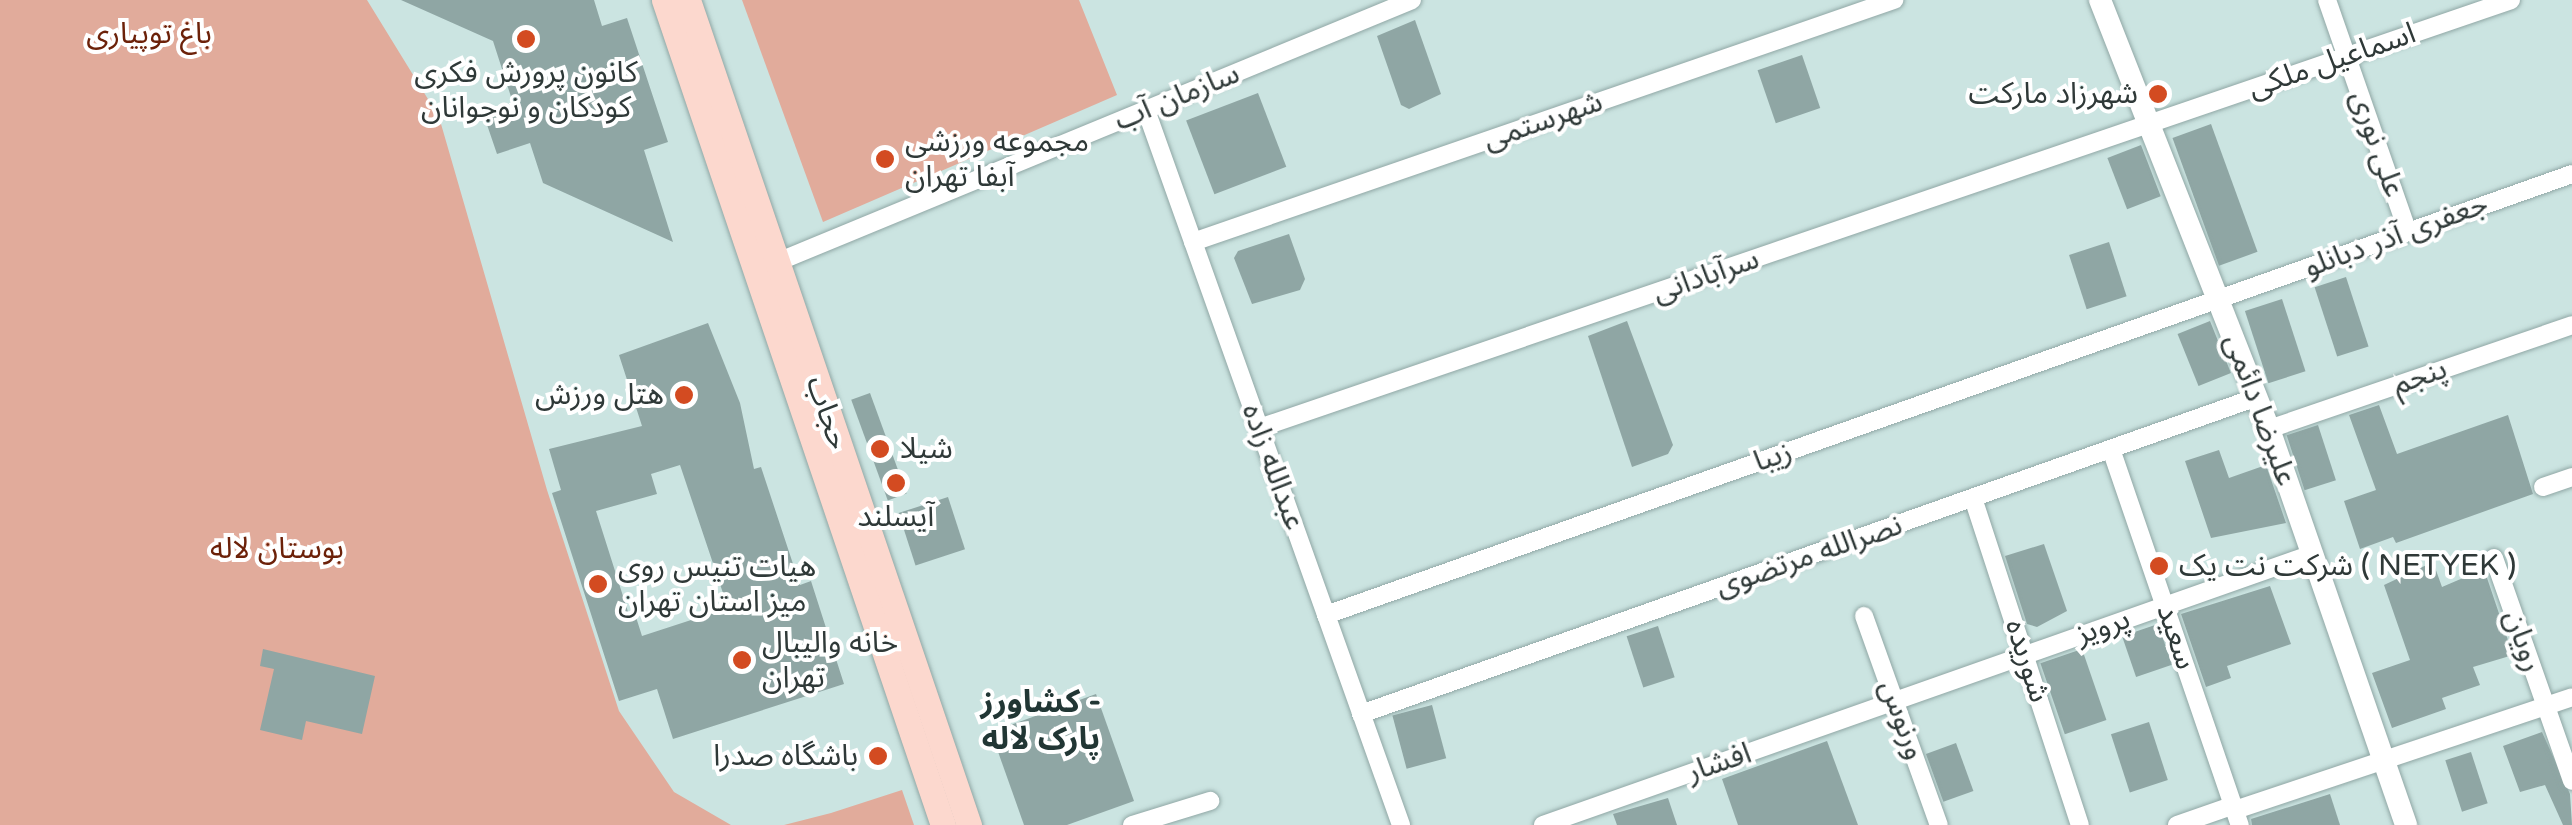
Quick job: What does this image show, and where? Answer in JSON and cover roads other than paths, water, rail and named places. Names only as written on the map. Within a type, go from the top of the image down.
[{"type":"main road","name":"حجاب","points":[[664,0],[765,266],[955,823]]},
{"type":"main road","name":"حجاب","points":[[688,0],[765,266]]},
{"type":"street","name":"سازمان آب","points":[[765,266],[1412,0]]},
{"type":"street","name":"شهرستمی","points":[[1193,242],[1894,0]]},
{"type":"street","name":"علیرضا دائمی","points":[[2100,0],[2153,123],[2269,429],[2406,825]]},
{"type":"street","name":"علی نوری","points":[[2327,0],[2408,232]]},
{"type":"street","name":"اسماعیل ملکی","points":[[2153,123],[2512,0]]},
{"type":"street","name":"عبدالله زاده","points":[[1146,110],[1401,825]]},
{"type":"street","name":"سرآبادانی","points":[[1259,428],[2153,123]]},
{"type":"street","name":"جعفری آذر دبانلو","points":[[2220,299],[2572,174]]},
{"type":"street","name":"زیبا","points":[[1326,615],[2220,299]]},
{"type":"street","name":"پنجم","points":[[2269,429],[2572,325]]},
{"type":"street","name":"نصرالله مرتضوی","points":[[1361,714],[2257,397]]},
{"type":"street","name":"سعید","points":[[2111,449],[2236,813]]},
{"type":"street","points":[[2543,487],[2572,477]]},
{"type":"street","name":"شوریده","points":[[1972,498],[2080,825]]},
{"type":"street","name":"پرویز","points":[[1895,701],[2312,554]]},
{"type":"street","name":"رویان","points":[[2494,558],[2572,781]]},
{"type":"street","name":"ورنوس","points":[[1864,616],[1939,825]]},
{"type":"street","points":[[2177,825],[2236,813],[2572,697]]},
{"type":"street","name":"افشار","points":[[1543,825],[1569,821],[1895,701]]},
{"type":"street","points":[[1132,825],[1210,801]]},
{"type":"place","name":"کانون پرورش فکری کودکان و نوجوانان","points":[[526,39]]},
{"type":"place","name":"شهرزاد مارکت","points":[[2158,94]]},
{"type":"place","name":"مجموعه ورزشی آبفا تهران","points":[[885,159]]},
{"type":"place","name":"هتل ورزش","points":[[684,395]]},
{"type":"place","name":"شیلا","points":[[880,449]]},
{"type":"place","name":"آیسلند","points":[[896,483]]},
{"type":"place","name":"شرکت نت یک ( NETYEK )","points":[[2159,566]]},
{"type":"place","name":"هیات تنیس روی میز استان تهران","points":[[598,584]]},
{"type":"place","name":"خانه والیبال تهران","points":[[742,660]]},
{"type":"place","name":"باشگاه صدرا","points":[[878,756]]},
{"type":"district","name":"کشاورز - پارک لاله","points":[[1041,722]]},
{"type":"park label","name":"باغ توپیاری","points":[[149,34]]},
{"type":"park label","name":"بوستان لاله","points":[[277,549]]}]
